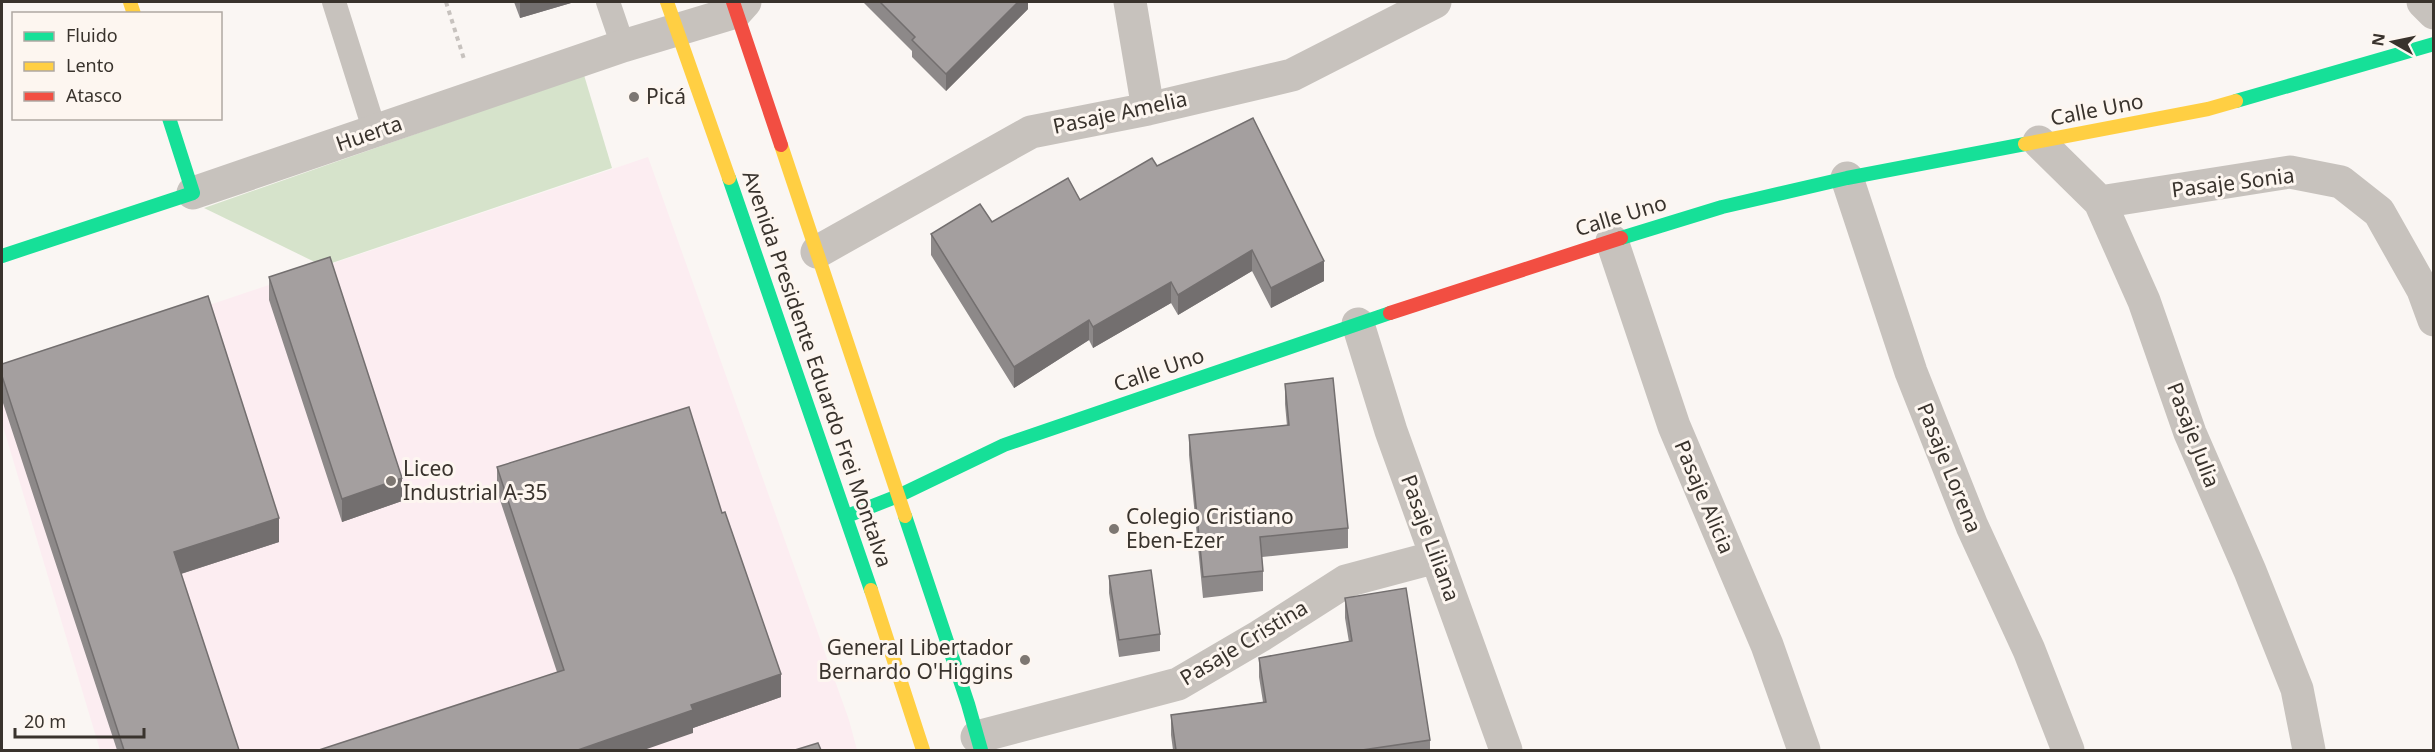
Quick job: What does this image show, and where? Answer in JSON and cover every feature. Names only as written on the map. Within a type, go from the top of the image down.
[{"type":"street","points":[[1130,2],[1148,109]]},
{"type":"street","name":"Pasaje Amelia","points":[[818,252],[1031,132],[1148,109],[1292,75],[1435,2]]},
{"type":"street","points":[[2423,2],[2433,13]]},
{"type":"street","name":"Huerta","points":[[2,256],[375,132],[623,46],[672,15],[738,5]]},
{"type":"street","name":"Avenida Presidente Eduardo Frei Montalva","points":[[738,5],[979,744]]},
{"type":"street","name":"Avenida Presidente Eduardo Frei Montalva","points":[[672,15],[847,516],[923,750]]},
{"type":"street","name":"Calle Uno","points":[[847,516],[898,496],[1004,445],[1358,324],[1722,207],[1847,178],[2208,110],[2433,44]]},
{"type":"street","points":[[170,120],[193,193]]},
{"type":"street","name":"Pasaje Julia","points":[[2039,142],[2100,202],[2144,301],[2190,433],[2250,571],[2297,689],[2309,750]]},
{"type":"street","name":"Pasaje Sonia","points":[[2100,202],[2290,172],[2341,182],[2379,212],[2424,290],[2433,320]]},
{"type":"street","name":"Pasaje Lorena","points":[[1847,178],[1911,372],[1972,525],[2029,650],[2068,750]]},
{"type":"street","name":"Pasaje Alicia","points":[[1612,241],[1674,426],[1767,645],[1804,750]]},
{"type":"street","name":"Pasaje Liliana","points":[[1358,324],[1391,430],[1506,750]]},
{"type":"street","name":"Pasaje Cristina","points":[[979,744],[1178,684],[1260,636],[1346,581],[1436,556]]},
{"type":"lane","points":[[334,2],[375,132]]},
{"type":"lane","points":[[608,2],[623,46]]},
{"type":"path","points":[[446,2],[477,97]]},
{"type":"shaded area","name":"Liceo Industrial A-35","points":[[648,157],[849,720],[857,750],[100,750],[2,423],[2,375]]},
{"type":"green space","points":[[584,75],[612,168],[323,266],[204,208]]},
{"type":"building","points":[[880,2],[1018,2],[946,74],[912,40],[915,37]]},
{"type":"building","points":[[1253,118],[1324,261],[1271,288],[1252,250],[1178,295],[1171,282],[1093,327],[1089,320],[1014,367],[931,234],[980,204],[992,222],[1068,178],[1080,200],[1152,158],[1157,166]]},
{"type":"building","points":[[330,257],[402,478],[342,499],[269,277]]},
{"type":"building","points":[[208,296],[279,518],[174,552],[239,750],[124,750],[2,376],[2,364]]},
{"type":"building","points":[[1333,378],[1348,528],[1260,537],[1263,571],[1203,577],[1189,435],[1289,425],[1285,384]]},
{"type":"building","points":[[689,407],[722,513],[725,512],[781,674],[691,705],[693,710],[578,750],[319,750],[564,670],[497,467]]},
{"type":"building","points":[[1151,570],[1160,634],[1119,640],[1109,576]]},
{"type":"building","points":[[1406,588],[1430,740],[1362,750],[1176,750],[1171,715],[1266,702],[1259,658],[1352,641],[1345,598]]},
{"type":"building","points":[[818,743],[821,750],[795,750]]},
{"type":"traffic: fast","points":[[2236,101],[2434,44]]},
{"type":"traffic: fast","points":[[2,256],[193,193],[170,120]]},
{"type":"traffic: fast","points":[[1621,238],[1722,207],[1847,178],[2025,144]]},
{"type":"traffic: fast","points":[[729,178],[871,590]]},
{"type":"traffic: fast","points":[[847,516],[898,496],[1004,445],[1390,313]]},
{"type":"traffic: fast","points":[[905,516],[968,704],[981,750]]},
{"type":"traffic: slow","points":[[130,2],[133,12]]},
{"type":"traffic: slow","points":[[667,2],[729,178]]},
{"type":"traffic: slow","points":[[2025,144],[2208,109],[2236,101]]},
{"type":"traffic: slow","points":[[781,145],[905,516]]},
{"type":"traffic: slow","points":[[871,590],[923,750]]},
{"type":"traffic: jam","points":[[733,2],[781,145]]},
{"type":"traffic: jam","points":[[1390,313],[1621,238]]},
{"type":"place","name":"Picá","points":[[634,97]]},
{"type":"place","name":"Liceo Industrial A-35","points":[[391,481]]},
{"type":"place","name":"Colegio Cristiano Eben-Ezer","points":[[1114,529]]},
{"type":"place","name":"General Libertador Bernardo O'Higgins","points":[[1025,660]]}]
